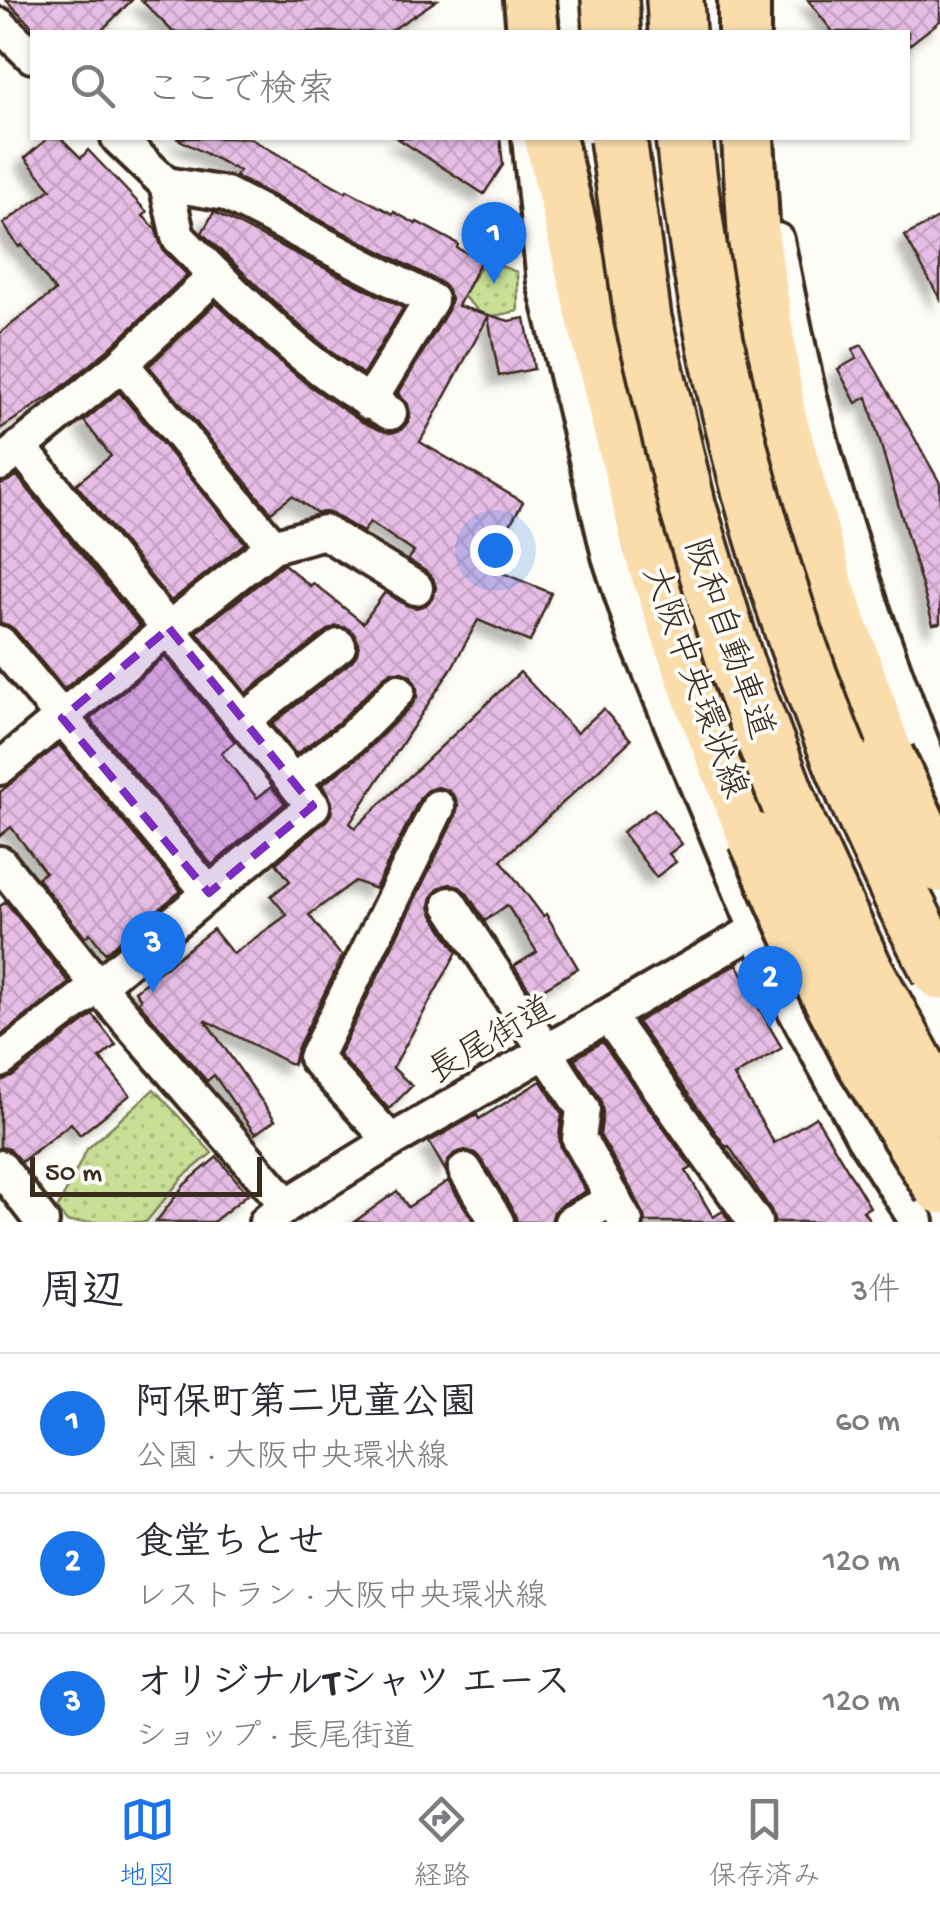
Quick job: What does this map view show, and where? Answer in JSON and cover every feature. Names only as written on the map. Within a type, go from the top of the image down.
[{"type":"highway","points":[[610,0],[612,30]]},
{"type":"highway","points":[[675,0],[678,30]]},
{"type":"highway","name":"阪和自動車道","points":[[618,140],[644,319],[688,508],[736,665],[798,826],[864,971],[940,1108]]},
{"type":"highway","name":"阪和自動車道","points":[[684,140],[705,297],[743,466],[795,637],[854,791],[940,970]]},
{"type":"main road","points":[[530,0],[533,30]]},
{"type":"main road","points":[[744,0],[744,30]]},
{"type":"main road","name":"大阪中央環状線","points":[[550,140],[654,566],[702,703],[754,838],[805,952],[862,1062],[940,1188]]},
{"type":"main road","points":[[748,140],[754,240],[780,415],[829,589],[888,756],[940,867]]},
{"type":"street","points":[[0,24],[30,54]]},
{"type":"street","points":[[120,140],[166,184],[178,236],[287,344],[346,389],[380,408],[431,300],[226,194],[166,184]]},
{"type":"street","points":[[529,140],[544,282],[609,556],[635,636],[774,972],[863,1136],[917,1222]]},
{"type":"street","points":[[758,140],[816,422],[893,670],[940,789]]},
{"type":"street","points":[[0,1061],[98,986],[313,806],[169,628],[10,456],[122,364],[216,275]]},
{"type":"street","points":[[122,364],[273,546]]},
{"type":"street","points":[[0,768],[273,546],[324,532],[416,588]]},
{"type":"street","points":[[0,642],[209,893]]},
{"type":"street","points":[[244,720],[339,646]]},
{"type":"street","points":[[293,781],[351,738],[398,692]]},
{"type":"street","points":[[391,1141],[315,1058],[438,807]]},
{"type":"street","name":"長尾街道","points":[[277,1213],[391,1141],[757,928],[940,832]]},
{"type":"street","points":[[0,862],[277,1213]]},
{"type":"street","points":[[450,904],[583,1109],[579,1139],[620,1210],[572,1222]]},
{"type":"street","points":[[608,1016],[755,1222]]},
{"type":"street","points":[[0,1168],[42,1222]]},
{"type":"street","points":[[464,1170],[496,1222]]},
{"type":"highlighted area","points":[[169,628],[313,806],[209,893],[62,718]]},
{"type":"green space","points":[[485,260],[517,272],[518,311],[485,318],[462,295]]},
{"type":"green space","points":[[154,1089],[212,1153],[183,1177],[146,1222],[67,1222],[57,1209],[87,1149]]},
{"type":"building","points":[[6,0],[132,0],[102,30],[36,30]]},
{"type":"building","points":[[141,0],[437,0],[392,30],[171,30]]},
{"type":"building","points":[[808,0],[940,0],[940,21],[910,44],[910,30],[831,30]]},
{"type":"building","points":[[46,140],[63,140],[81,158],[88,150],[147,212],[143,216],[155,228],[163,250],[187,275],[109,349],[56,392],[0,429],[0,333],[55,291],[3,224],[51,189],[25,158]]},
{"type":"building","points":[[180,140],[253,140],[346,192],[458,244],[457,248],[481,260],[458,306],[509,321],[525,318],[534,369],[499,376],[488,317],[420,442],[523,502],[486,566],[551,593],[530,642],[478,620],[453,666],[350,823],[355,828],[520,672],[577,733],[603,709],[631,740],[501,860],[543,916],[546,914],[578,968],[533,995],[514,966],[537,952],[507,905],[485,921],[460,887],[440,887],[430,906],[457,952],[393,1068],[412,1086],[389,1109],[339,1055],[456,815],[458,805],[448,790],[428,790],[420,798],[375,889],[355,881],[309,915],[343,955],[293,1065],[205,1020],[275,1120],[255,1134],[214,1075],[207,1081],[138,1002],[141,999],[135,991],[213,929],[233,954],[287,915],[271,896],[290,881],[276,863],[331,814],[332,802],[322,785],[365,752],[412,705],[417,687],[411,676],[392,672],[338,723],[296,754],[272,724],[352,661],[359,644],[354,633],[337,626],[328,630],[246,693],[197,632],[284,564],[363,623],[385,592],[416,608],[432,599],[436,588],[427,572],[408,560],[414,552],[370,522],[363,532],[334,515],[317,513],[292,496],[271,512],[149,366],[216,303],[307,384],[360,421],[391,433],[408,422],[408,404],[398,394],[451,299],[440,282],[235,176],[239,171]]},
{"type":"building","points":[[400,140],[500,140],[503,165],[484,194]]},
{"type":"building","points":[[214,212],[403,308],[363,374],[291,318],[202,233]]},
{"type":"building","points":[[940,217],[940,299],[905,236]]},
{"type":"building","points":[[862,345],[940,483],[940,623],[933,624],[867,397],[856,403],[838,369],[856,359],[853,349]]},
{"type":"building","points":[[119,392],[245,543],[171,601],[76,484],[111,456],[84,421]]},
{"type":"building","points":[[17,476],[140,626],[64,689],[15,630],[0,623],[0,484]]},
{"type":"building","points":[[165,657],[235,742],[221,753],[257,798],[271,787],[285,803],[212,865],[90,719]]},
{"type":"building","points":[[59,745],[181,891],[105,953],[90,933],[85,937],[37,878],[45,872],[11,827],[0,836],[0,792]]},
{"type":"building","points":[[654,809],[682,844],[669,854],[676,862],[656,877],[622,832]]},
{"type":"building","points":[[6,902],[69,983],[0,1036],[0,906]]},
{"type":"building","points":[[737,964],[782,1048],[734,1076],[774,1143],[816,1117],[870,1207],[863,1211],[871,1222],[775,1222],[729,1146],[726,1147],[637,1022]]},
{"type":"building","points":[[93,1015],[116,1045],[100,1058],[130,1095],[80,1135],[71,1123],[21,1162],[9,1149],[0,1147],[0,1081],[12,1077]]},
{"type":"building","points":[[602,1042],[692,1168],[686,1171],[713,1217],[723,1211],[730,1222],[646,1222],[600,1135],[600,1098],[574,1059]]},
{"type":"building","points":[[541,1081],[562,1114],[561,1148],[586,1191],[561,1205],[551,1222],[517,1222],[475,1153],[455,1153],[445,1170],[429,1142],[477,1115],[479,1119]]},
{"type":"building","points":[[217,1157],[248,1194],[213,1222],[156,1222],[185,1184]]},
{"type":"building","points":[[448,1181],[474,1222],[354,1222],[397,1191],[408,1207]]},
{"type":"place","name":"阿保町第二児童公園","points":[[494,284]]},
{"type":"place","name":"オリジナルTシャツ エース","points":[[153,993]]},
{"type":"place","name":"食堂ちとせ","points":[[770,1028]]}]
